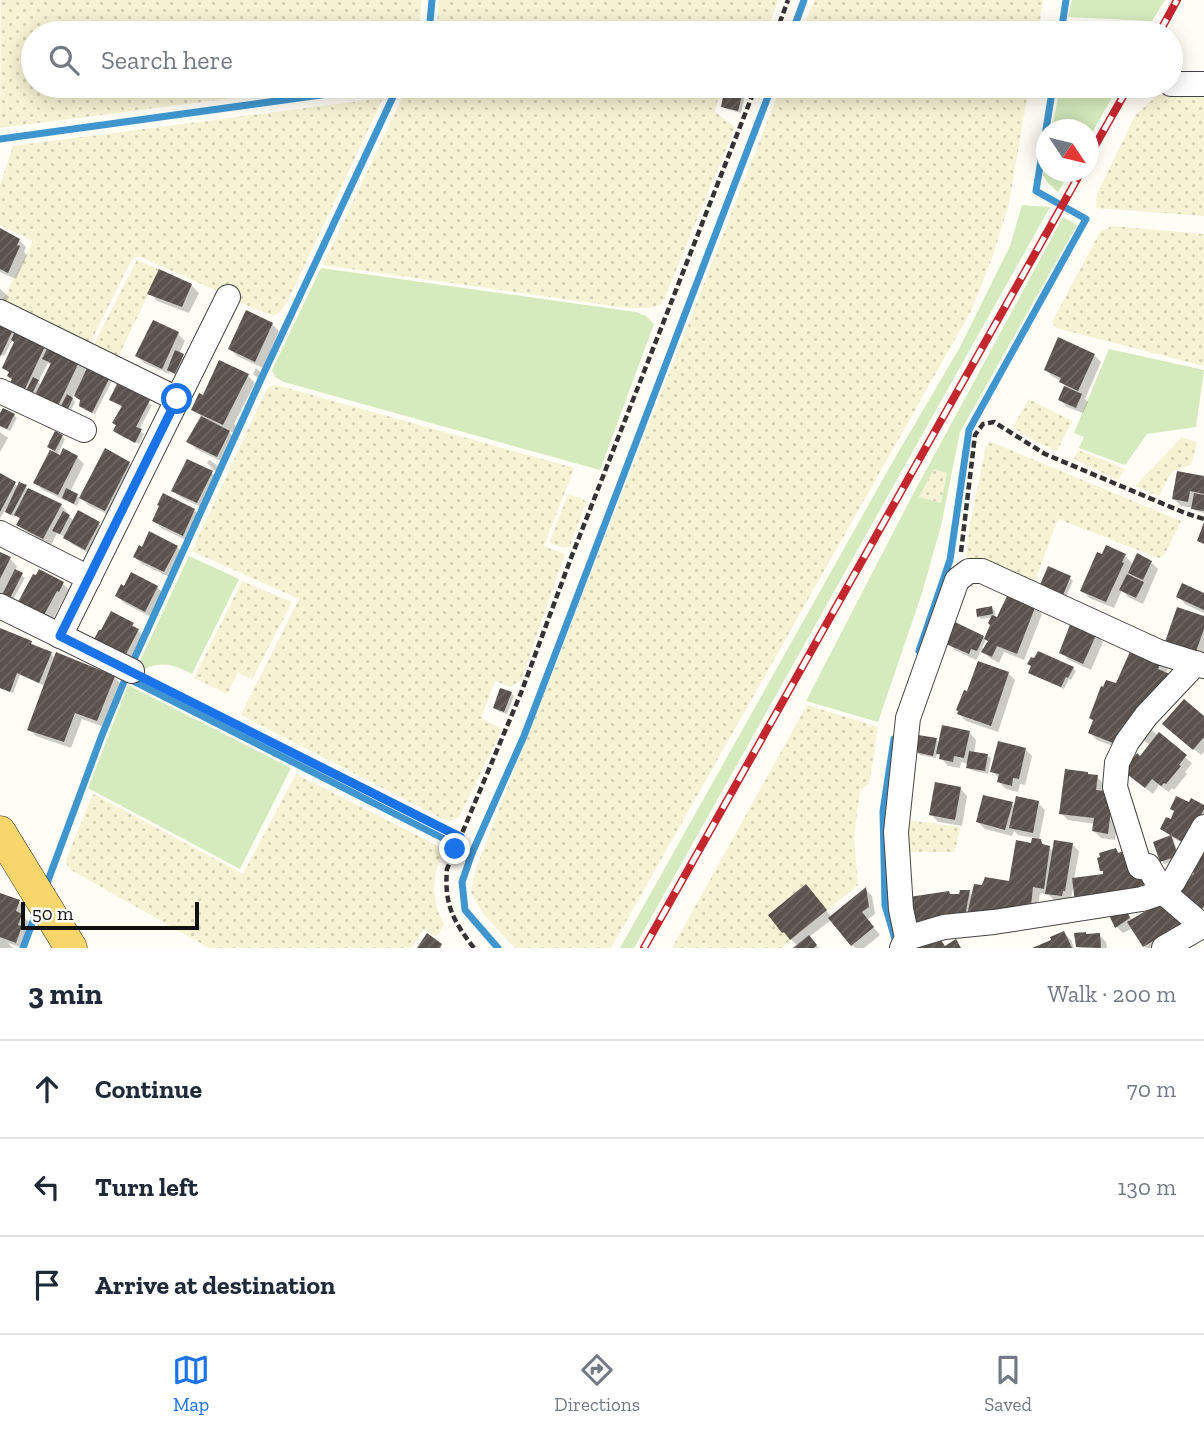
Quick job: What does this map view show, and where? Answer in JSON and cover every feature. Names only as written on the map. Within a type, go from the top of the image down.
[{"type":"main road","points":[[4,848],[71,948]]},
{"type":"street","points":[[1183,85],[1204,84]]},
{"type":"street","points":[[60,636],[228,297]]},
{"type":"street","points":[[0,312],[177,399]]},
{"type":"street","points":[[0,391],[84,430]]},
{"type":"street","points":[[0,533],[89,578]]},
{"type":"street","points":[[1164,948],[1203,927],[1163,892],[1148,866],[1140,867],[1115,787],[1117,763],[1127,742],[1146,716],[1200,664],[1159,652],[982,571],[969,571],[957,580],[908,718],[896,832],[904,943],[943,927],[994,922],[1142,899],[1163,892],[1172,882],[1204,827]]},
{"type":"street","points":[[0,606],[129,669]]},
{"type":"path","points":[[780,21],[788,0]]},
{"type":"path","points":[[474,948],[454,922],[445,889],[447,869],[521,693],[571,558],[751,98]]},
{"type":"path","points":[[957,580],[975,435],[983,424],[995,422],[1045,454],[1204,519]]},
{"type":"path","points":[[129,669],[459,839]]},
{"type":"shaded area","points":[[1,0],[422,0],[419,21],[21,21],[21,98],[232,98],[0,128]]},
{"type":"shaded area","points":[[439,0],[778,0],[770,21],[437,21]]},
{"type":"shaded area","points":[[814,0],[1043,0],[1040,21],[806,21]]},
{"type":"shaded area","points":[[1183,92],[1204,93],[1204,216],[1096,208],[1097,194],[1136,114],[1154,98],[1183,98]]},
{"type":"shaded area","points":[[383,98],[287,303],[279,313],[273,316],[236,301],[225,288],[217,291],[141,257],[134,257],[131,261],[89,345],[2,302],[33,241],[0,225],[0,185],[13,146]]},
{"type":"shaded area","points":[[402,98],[718,98],[715,112],[735,127],[662,304],[650,308],[628,308],[323,265]]},
{"type":"shaded area","points":[[776,98],[1027,98],[1009,204],[972,309],[611,948],[515,948],[484,915],[471,892],[475,871]]},
{"type":"shaded area","points":[[1112,226],[1204,234],[1204,366],[1056,328],[1052,322],[1100,232]]},
{"type":"shaded area","points":[[137,260],[160,270],[118,357],[93,346]]},
{"type":"shaded area","points":[[276,385],[574,468],[544,546],[565,554],[521,680],[511,687],[495,681],[481,718],[502,729],[459,817],[450,821],[241,715],[299,599],[192,551],[266,390]]},
{"type":"shaded area","points":[[1029,399],[1072,421],[1057,451],[1013,427]]},
{"type":"shaded area","points":[[1182,437],[1197,442],[1191,465],[1172,471],[1159,496],[1135,486]]},
{"type":"shaded area","points":[[989,441],[1181,521],[1164,555],[1159,558],[1058,519],[1033,587],[972,563],[967,555],[969,529]]},
{"type":"shaded area","points":[[1078,450],[1125,469],[1118,480],[1074,459]]},
{"type":"shaded area","points":[[934,468],[947,473],[941,503],[919,497]]},
{"type":"shaded area","points":[[568,495],[586,502],[570,546],[565,548],[549,543]]},
{"type":"shaded area","points":[[242,581],[292,602],[252,680],[238,672],[227,694],[194,678]]},
{"type":"shaded area","points":[[807,705],[878,727],[869,784],[860,790],[854,837],[858,885],[781,948],[672,948]]},
{"type":"shaded area","points":[[296,774],[444,849],[436,871],[434,890],[437,909],[444,925],[436,937],[424,929],[411,948],[209,948],[71,870],[67,865],[66,860],[93,794],[243,874]]},
{"type":"shaded area","points":[[906,820],[960,827],[955,852],[904,852]]},
{"type":"green space","points":[[1072,0],[1165,0],[1152,21],[1068,17]]},
{"type":"green space","points":[[1058,98],[1112,98],[1099,120],[1054,119]]},
{"type":"green space","points":[[1047,182],[1064,182],[1058,192]]},
{"type":"green space","points":[[1022,205],[1050,207],[634,948],[620,948],[960,347],[1010,246]]},
{"type":"green space","points":[[1063,217],[1077,225],[960,432],[941,526],[922,593],[878,722],[806,701],[911,498]],"holes":[[[934,469],[947,473],[941,503],[919,497]]]},
{"type":"green space","points":[[321,268],[636,312],[646,316],[654,324],[600,470],[284,382],[275,377],[272,370]]},
{"type":"green space","points":[[1109,349],[1204,370],[1196,427],[1147,434],[1125,465],[1079,448],[1084,437],[1074,433]]},
{"type":"green space","points":[[189,556],[239,579],[192,674],[164,665],[145,669],[138,665]]},
{"type":"green space","points":[[128,685],[291,768],[240,869],[88,788]]},
{"type":"building","points":[[723,98],[741,98],[738,111],[721,107]]},
{"type":"building","points":[[0,228],[20,239],[17,245],[20,246],[8,273],[0,269]]},
{"type":"building","points":[[159,269],[192,284],[182,307],[147,294]]},
{"type":"building","points":[[246,310],[273,323],[255,362],[228,349]]},
{"type":"building","points":[[153,320],[179,332],[162,369],[135,356]]},
{"type":"building","points":[[0,321],[14,328],[0,357]]},
{"type":"building","points":[[16,329],[46,344],[23,393],[8,386],[12,379],[7,376],[9,372],[2,368],[14,342],[11,340]]},
{"type":"building","points":[[1058,337],[1095,354],[1078,391],[1059,382],[1061,378],[1044,370]]},
{"type":"building","points":[[49,345],[80,360],[57,408],[35,395],[51,363],[42,359]]},
{"type":"building","points":[[175,350],[184,354],[175,374],[167,370]]},
{"type":"building","points":[[219,360],[249,374],[223,425],[191,410],[199,393],[203,395]]},
{"type":"building","points":[[88,366],[111,375],[92,413],[79,406],[80,400],[74,396]]},
{"type":"building","points":[[33,377],[39,380],[31,396],[25,393]]},
{"type":"building","points":[[119,380],[134,387],[132,391],[150,400],[136,427],[142,429],[135,443],[113,431],[116,425],[112,423],[122,406],[109,400]]},
{"type":"building","points":[[1064,386],[1082,394],[1076,408],[1058,400]]},
{"type":"building","points":[[67,394],[73,398],[66,413],[59,410]]},
{"type":"building","points":[[3,408],[15,414],[7,429],[0,426],[0,413]]},
{"type":"building","points":[[201,416],[230,431],[217,457],[186,442]]},
{"type":"building","points":[[55,431],[63,435],[55,451],[47,447]]},
{"type":"building","points":[[63,448],[78,456],[58,495],[33,483],[50,450],[60,455]]},
{"type":"building","points":[[105,448],[130,462],[105,511],[79,498]]},
{"type":"building","points":[[187,459],[213,471],[197,503],[171,491]]},
{"type":"building","points":[[1177,471],[1204,476],[1204,494],[1190,491],[1188,502],[1172,499]]},
{"type":"building","points":[[0,473],[16,482],[0,512]]},
{"type":"building","points":[[19,482],[27,485],[11,515],[5,512]]},
{"type":"building","points":[[28,488],[62,504],[43,539],[16,525],[20,518],[14,515]]},
{"type":"building","points":[[66,488],[78,494],[74,504],[62,498]]},
{"type":"building","points":[[163,493],[195,509],[183,536],[152,521]]},
{"type":"building","points":[[1194,493],[1204,495],[1204,511],[1191,509]]},
{"type":"building","points":[[78,510],[100,522],[85,550],[63,538]]},
{"type":"building","points":[[63,511],[70,515],[60,534],[52,531]]},
{"type":"building","points":[[1204,522],[1204,544],[1197,541]]},
{"type":"building","points":[[149,531],[178,546],[164,572],[133,557],[139,545],[142,547]]},
{"type":"building","points":[[1106,545],[1126,554],[1106,602],[1080,591],[1097,552],[1102,554]]},
{"type":"building","points":[[0,552],[11,557],[0,579]]},
{"type":"building","points":[[1137,553],[1152,561],[1143,580],[1128,573]]},
{"type":"building","points":[[1048,566],[1071,576],[1063,595],[1040,585]]},
{"type":"building","points":[[15,569],[23,573],[10,598],[2,595]]},
{"type":"building","points":[[39,569],[64,582],[44,615],[18,602],[33,574],[36,575]]},
{"type":"building","points":[[131,572],[158,586],[145,612],[115,596]]},
{"type":"building","points":[[1127,574],[1144,582],[1136,598],[1119,590]]},
{"type":"building","points":[[1182,583],[1204,593],[1204,610],[1176,597]]},
{"type":"building","points":[[1008,594],[1036,605],[1017,654],[997,646],[992,657],[981,652],[988,641],[984,639],[990,625],[988,623],[992,615],[997,617]]},
{"type":"building","points":[[992,606],[993,614],[977,617],[976,609]]},
{"type":"building","points":[[1177,607],[1204,616],[1204,629],[1195,654],[1164,645]]},
{"type":"building","points":[[111,611],[134,623],[132,626],[139,629],[125,656],[94,639]]},
{"type":"building","points":[[955,622],[984,636],[977,651],[971,649],[969,654],[946,644]]},
{"type":"building","points":[[1071,622],[1097,633],[1083,664],[1059,653]]},
{"type":"building","points":[[0,628],[52,652],[39,683],[17,673],[10,692],[0,688]]},
{"type":"building","points":[[1132,647],[1162,660],[1158,669],[1170,674],[1134,719],[1130,717],[1118,745],[1088,733],[1093,720],[1089,718],[1101,686],[1103,687],[1106,680],[1116,683]]},
{"type":"building","points":[[1038,651],[1074,667],[1061,687],[1028,673],[1031,666],[1027,664]]},
{"type":"building","points":[[56,652],[115,676],[97,721],[75,713],[64,742],[27,730]]},
{"type":"building","points":[[978,661],[1009,672],[991,726],[957,714],[956,710],[964,690],[967,691]]},
{"type":"building","points":[[500,688],[512,692],[504,712],[493,708]]},
{"type":"building","points":[[1184,699],[1204,716],[1204,737],[1193,750],[1162,724]]},
{"type":"building","points":[[942,725],[970,731],[964,758],[954,756],[953,762],[939,759],[940,754],[936,754]]},
{"type":"building","points":[[1159,732],[1187,755],[1166,784],[1161,786],[1152,779],[1145,788],[1123,771],[1137,753],[1140,756]]},
{"type":"building","points":[[918,735],[937,738],[933,756],[915,752]]},
{"type":"building","points":[[998,741],[1026,748],[1019,779],[1013,778],[1012,786],[997,782],[999,774],[990,772]]},
{"type":"building","points":[[969,751],[988,754],[985,771],[966,768]]},
{"type":"building","points":[[1065,769],[1098,775],[1096,790],[1113,792],[1108,834],[1092,831],[1094,818],[1059,814]]},
{"type":"building","points":[[935,782],[961,787],[955,820],[929,815]]},
{"type":"building","points":[[983,795],[1013,802],[1005,830],[976,822]]},
{"type":"building","points":[[1016,796],[1039,801],[1033,833],[1009,828]]},
{"type":"building","points":[[1176,796],[1189,802],[1191,798],[1204,805],[1186,844],[1160,829],[1166,817],[1171,819],[1174,811],[1170,809]]},
{"type":"building","points":[[1171,835],[1178,856],[1160,862],[1153,842]]},
{"type":"building","points":[[1032,838],[1041,839],[1042,844],[1050,846],[1044,889],[1033,887],[1031,906],[1019,911],[1002,908],[1001,912],[967,915],[974,884],[982,885],[985,877],[1009,881],[1016,840],[1031,843]]},
{"type":"building","points":[[1054,840],[1073,843],[1062,896],[1045,894]]},
{"type":"building","points":[[1116,848],[1118,853],[1126,850],[1151,886],[1075,902],[1072,878],[1103,874],[1097,858],[1100,857],[1099,853]]},
{"type":"building","points":[[1204,849],[1202,909],[1178,890],[1194,873],[1186,869]]},
{"type":"building","points":[[806,884],[827,910],[790,940],[768,915]]},
{"type":"building","points":[[866,887],[869,907],[862,912],[874,927],[851,946],[828,918]]},
{"type":"building","points":[[960,890],[970,890],[965,916],[913,924],[909,897],[949,891],[950,894],[959,894]]},
{"type":"building","points":[[0,893],[20,900],[16,911],[22,914],[18,925],[22,926],[16,943],[0,937]]},
{"type":"building","points":[[1166,899],[1186,922],[1143,947],[1127,922]]},
{"type":"building","points":[[1125,907],[1130,918],[1115,928],[1109,915]]},
{"type":"building","points":[[1064,931],[1072,948],[1032,948],[1051,940],[1050,937]]},
{"type":"building","points":[[427,933],[442,944],[440,948],[417,948]]},
{"type":"building","points":[[1074,933],[1100,933],[1101,948],[1076,947]]},
{"type":"building","points":[[809,935],[817,945],[814,948],[793,948]]},
{"type":"building","points":[[938,936],[945,946],[956,939],[961,948],[918,948]]},
{"type":"waterway","points":[[430,21],[432,0]]},
{"type":"waterway","points":[[796,21],[804,0]]},
{"type":"waterway","points":[[1063,21],[1066,0]]},
{"type":"waterway","points":[[0,139],[299,98]]},
{"type":"waterway","points":[[46,886],[126,677],[392,98]]},
{"type":"waterway","points":[[498,948],[465,910],[462,882],[472,853],[524,736],[767,98]]},
{"type":"waterway","points":[[919,651],[950,560],[969,430],[1086,219],[1036,191],[1051,98]]},
{"type":"waterway","points":[[129,679],[472,853]]},
{"type":"waterway","points":[[894,739],[883,811],[885,905],[899,944]]},
{"type":"waterway","points":[[23,948],[36,913]]},
{"type":"railway","points":[[1166,21],[1177,0]]},
{"type":"railway","points":[[1099,139],[1122,98]]},
{"type":"railway","points":[[644,948],[1075,182]]},
{"type":"route","points":[[177,399],[60,636],[460,837],[455,849]]}]
